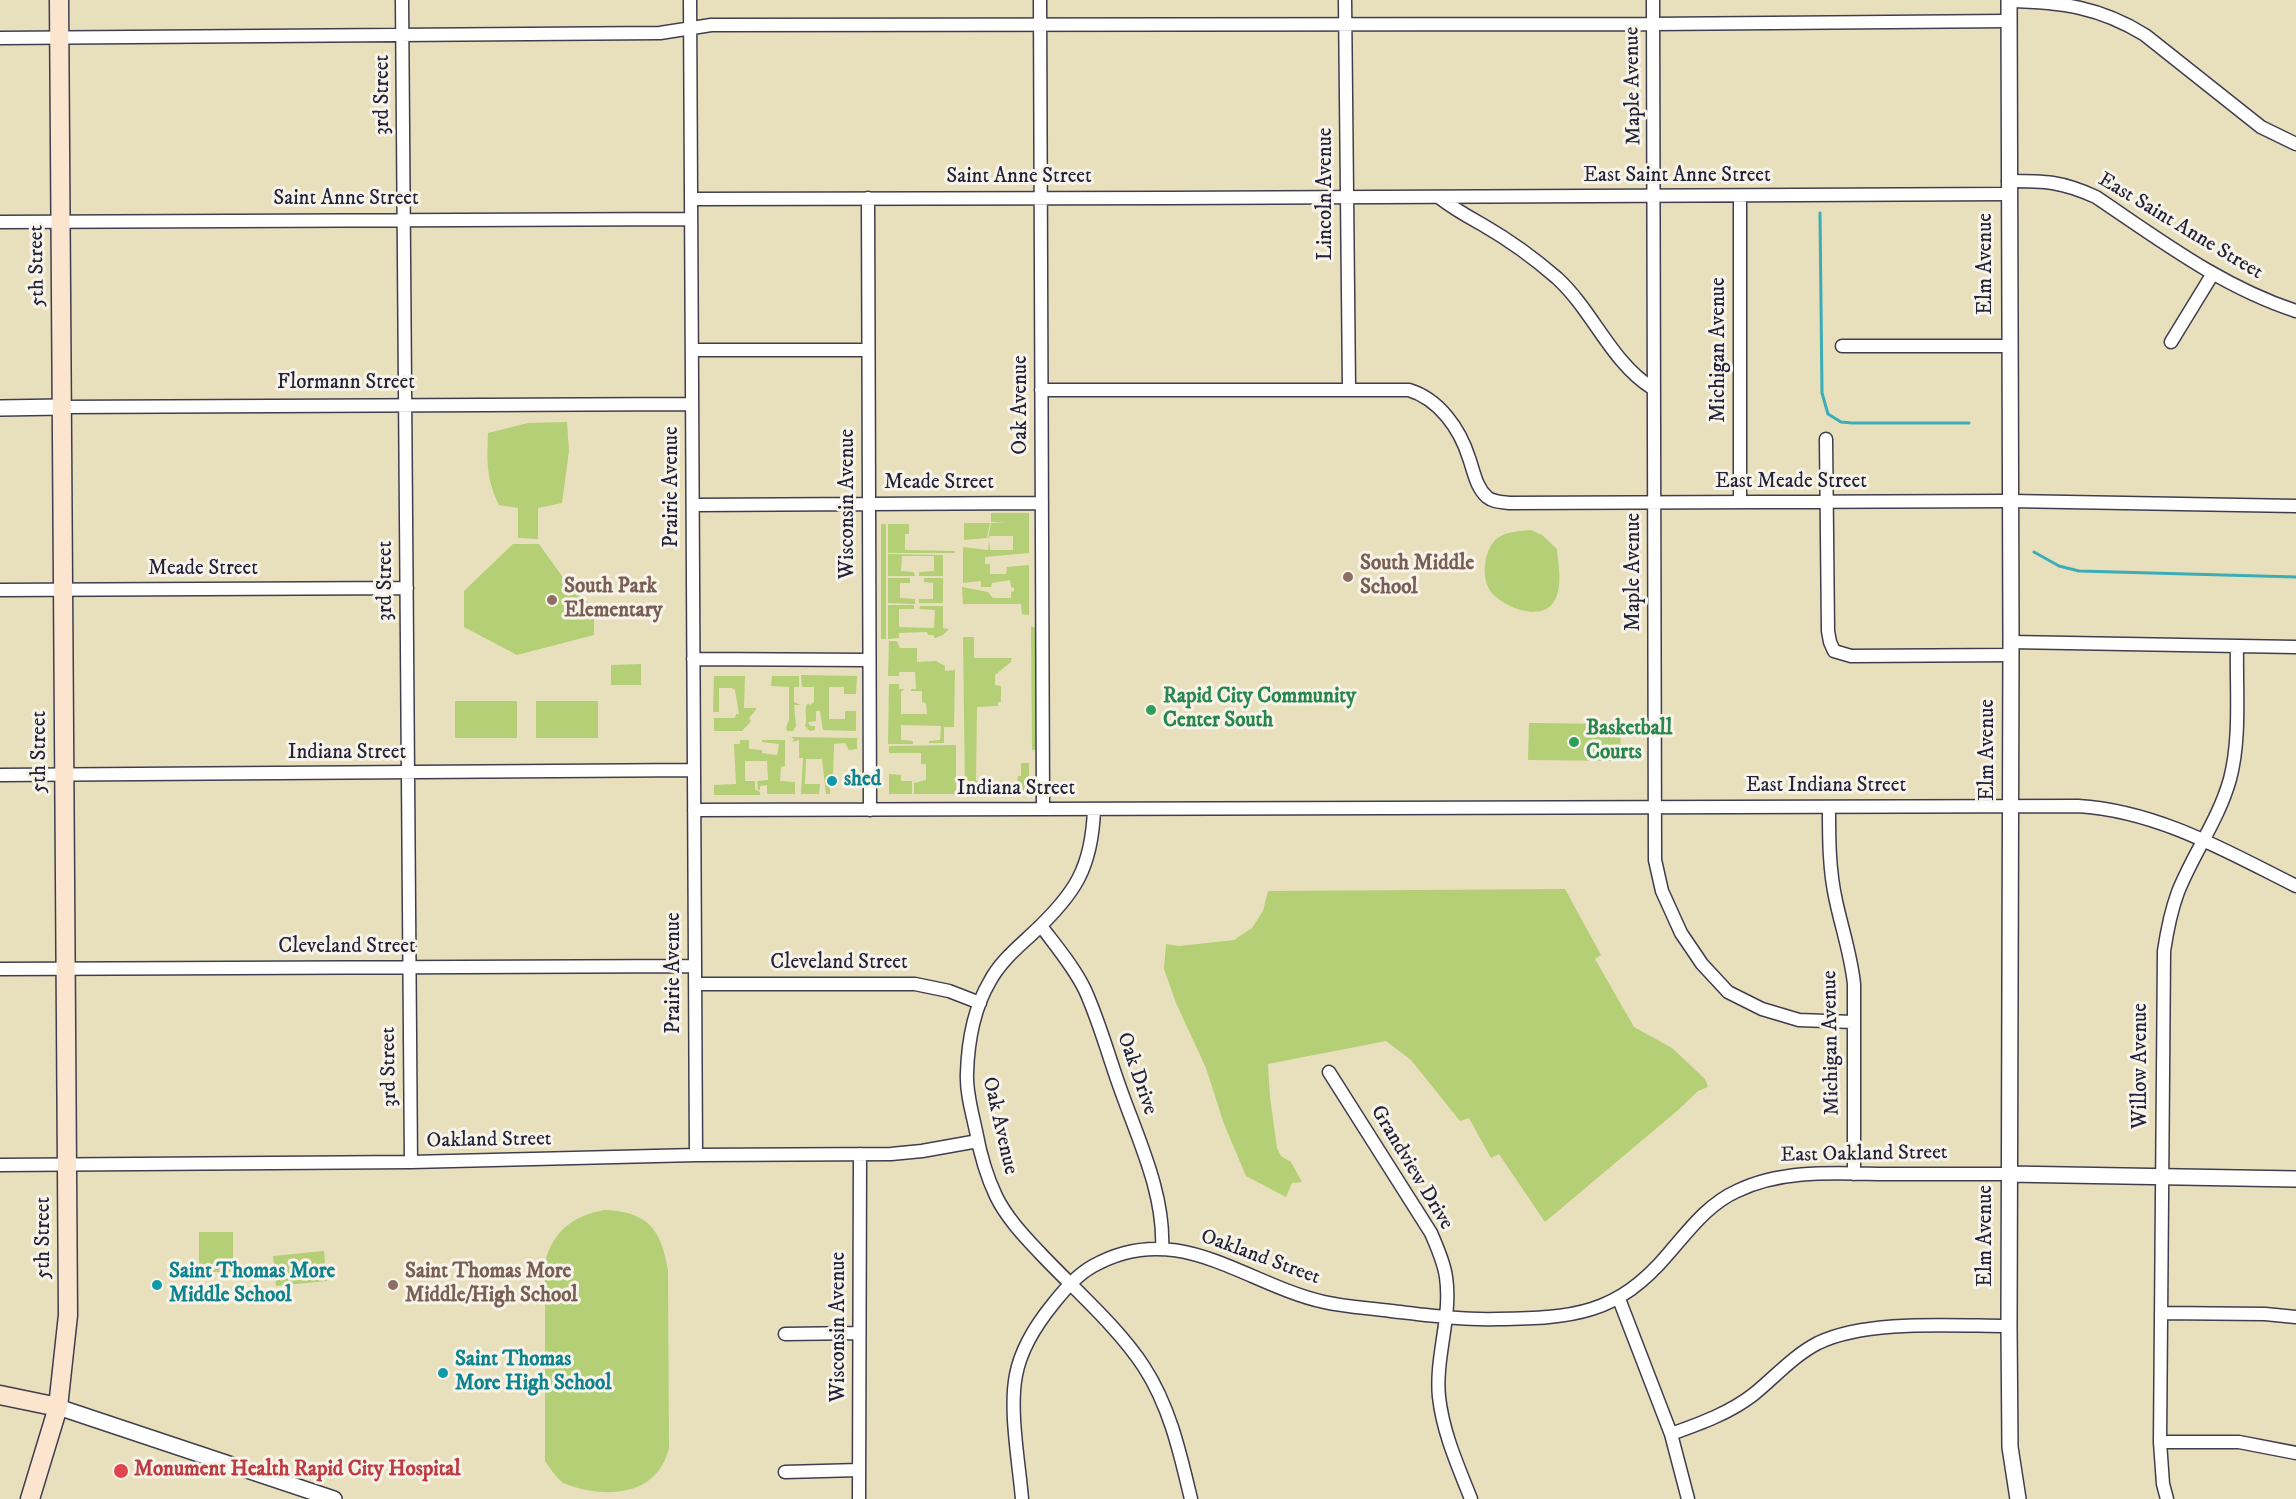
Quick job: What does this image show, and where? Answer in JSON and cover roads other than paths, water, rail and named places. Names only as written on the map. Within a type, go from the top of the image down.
[{"type":"main road","name":"5th Street","points":[[30,1499],[58,1407],[68,1315],[60,0]]},
{"type":"main road","points":[[0,1395],[58,1407]]},
{"type":"street","name":"3rd Street","points":[[402,0],[411,1162]]},
{"type":"street","name":"Prairie Avenue","points":[[690,0],[696,1155]]},
{"type":"street","name":"Oak Avenue","points":[[1040,0],[1043,809]]},
{"type":"street","name":"Lincoln Avenue","points":[[1345,0],[1348,388]]},
{"type":"street","name":"Maple Avenue","points":[[1653,0],[1652,388],[1655,503],[1655,807],[1656,860],[1662,891],[1681,933],[1702,964],[1728,992],[1762,1009],[1799,1020],[1853,1022]]},
{"type":"street","points":[[2009,1],[2067,4],[2091,9],[2130,25],[2261,127],[2296,144]]},
{"type":"street","name":"Elm Avenue","points":[[2009,1],[2008,345],[2011,649],[2008,1174],[2010,1447],[2018,1499]]},
{"type":"street","points":[[0,38],[660,33],[677,32],[691,27],[2008,21]]},
{"type":"street","name":"East Saint Anne Street","points":[[1347,197],[1740,197],[2008,188],[2060,183],[2096,197],[2212,275],[2260,298],[2296,311]]},
{"type":"street","name":"Saint Anne Street","points":[[691,199],[1347,197]]},
{"type":"street","name":"Michigan Avenue","points":[[1740,197],[1740,502]]},
{"type":"street","name":"Wisconsin Avenue","points":[[868,198],[870,810]]},
{"type":"street","points":[[1440,198],[1454,210],[1484,225],[1528,254],[1558,279],[1578,300],[1629,371],[1652,388]]},
{"type":"street","name":"Saint Anne Street","points":[[0,222],[692,219]]},
{"type":"street","points":[[2171,342],[2212,275]]},
{"type":"street","points":[[1842,346],[2008,345]]},
{"type":"street","points":[[692,350],[868,350]]},
{"type":"street","points":[[1041,390],[1348,388]]},
{"type":"street","name":"East Meade Street","points":[[1348,388],[1409,390],[1421,393],[1431,400],[1443,411],[1462,441],[1479,487],[1489,498],[1497,502],[2010,501],[2296,506]]},
{"type":"street","name":"Flormann Street","points":[[0,408],[692,404]]},
{"type":"street","points":[[1826,439],[1828,631],[1834,651],[1851,656],[2011,649],[2296,647]]},
{"type":"street","name":"Meade Street","points":[[693,505],[1042,503]]},
{"type":"street","name":"Meade Street","points":[[0,590],[407,588]]},
{"type":"street","name":"Willow Avenue","points":[[2167,1499],[2161,1466],[2160,1442],[2164,951],[2169,920],[2178,892],[2229,782],[2234,762],[2237,646]]},
{"type":"street","points":[[693,659],[869,660]]},
{"type":"street","name":"Indiana Street","points":[[0,775],[694,770]]},
{"type":"street","name":"East Indiana Street","points":[[1339,808],[2010,806],[2108,808],[2168,824],[2296,886]]},
{"type":"street","name":"Michigan Avenue","points":[[1829,807],[1829,853],[1832,878],[1852,966],[1854,1173]]},
{"type":"street","name":"Indiana Street","points":[[694,810],[1339,808]]},
{"type":"street","name":"Oak Avenue","points":[[1094,809],[1093,838],[1088,861],[1066,900],[1008,956],[990,980],[973,1024],[967,1076],[978,1141],[989,1178],[1002,1205],[1016,1226],[1129,1346],[1145,1368],[1169,1416],[1191,1499]]},
{"type":"street","name":"Oak Drive","points":[[1041,926],[1066,959],[1084,989],[1095,1017],[1149,1169],[1163,1232],[1162,1249]]},
{"type":"street","name":"Cleveland Street","points":[[0,969],[695,966]]},
{"type":"street","name":"Cleveland Street","points":[[695,984],[915,984],[949,991],[980,1003]]},
{"type":"street","name":"Grandview Drive","points":[[1329,1072],[1431,1233],[1446,1275],[1446,1317],[1438,1376],[1439,1398],[1451,1449],[1472,1499]]},
{"type":"street","name":"Oakland Street","points":[[0,1165],[411,1162],[696,1155],[860,1154],[922,1151],[978,1141]]},
{"type":"street","name":"Wisconsin Avenue","points":[[859,1499],[860,1154]]},
{"type":"street","name":"East Oakland Street","points":[[1446,1317],[1494,1319],[1552,1317],[1585,1312],[1619,1299],[1651,1273],[1700,1217],[1734,1192],[1761,1182],[1792,1175],[2008,1174],[2296,1179]]},
{"type":"street","name":"Oakland Street","points":[[1022,1499],[1015,1412],[1016,1376],[1025,1347],[1041,1318],[1069,1284],[1091,1267],[1108,1258],[1126,1253],[1162,1249],[1181,1250],[1202,1255],[1303,1297],[1326,1303],[1446,1317]]},
{"type":"street","points":[[1619,1299],[1671,1434],[1688,1499]]},
{"type":"street","points":[[2161,1312],[2265,1314],[2296,1317]]},
{"type":"street","points":[[1671,1434],[1728,1410],[1753,1395],[1803,1352],[1841,1334],[1864,1329],[1897,1327],[2009,1326]]},
{"type":"street","points":[[785,1334],[860,1333]]},
{"type":"street","points":[[58,1407],[334,1499]]},
{"type":"street","points":[[2160,1442],[2239,1443],[2296,1453]]},
{"type":"street","points":[[785,1472],[860,1470]]},
{"type":"waterway","points":[[1820,213],[1822,393],[1828,414],[1841,422],[1852,423],[1969,423]]},
{"type":"waterway","points":[[2034,552],[2059,566],[2079,571],[2296,577]]},
{"type":"place","name":"South Middle School","points":[[1348,577]]},
{"type":"place","name":"South Park Elementary","points":[[552,600]]},
{"type":"place","name":"Rapid City Community Center South","points":[[1151,710]]},
{"type":"place","name":"Basketball Courts","points":[[1574,742]]},
{"type":"place","name":"shed","points":[[832,781]]},
{"type":"place","name":"Saint Thomas More Middle School","points":[[157,1285]]},
{"type":"place","name":"Saint Thomas More Middle/High School","points":[[393,1285]]},
{"type":"place","name":"Saint Thomas More High School","points":[[443,1373]]},
{"type":"place","name":"Monument Health Rapid City Hospital","points":[[121,1471]]}]
